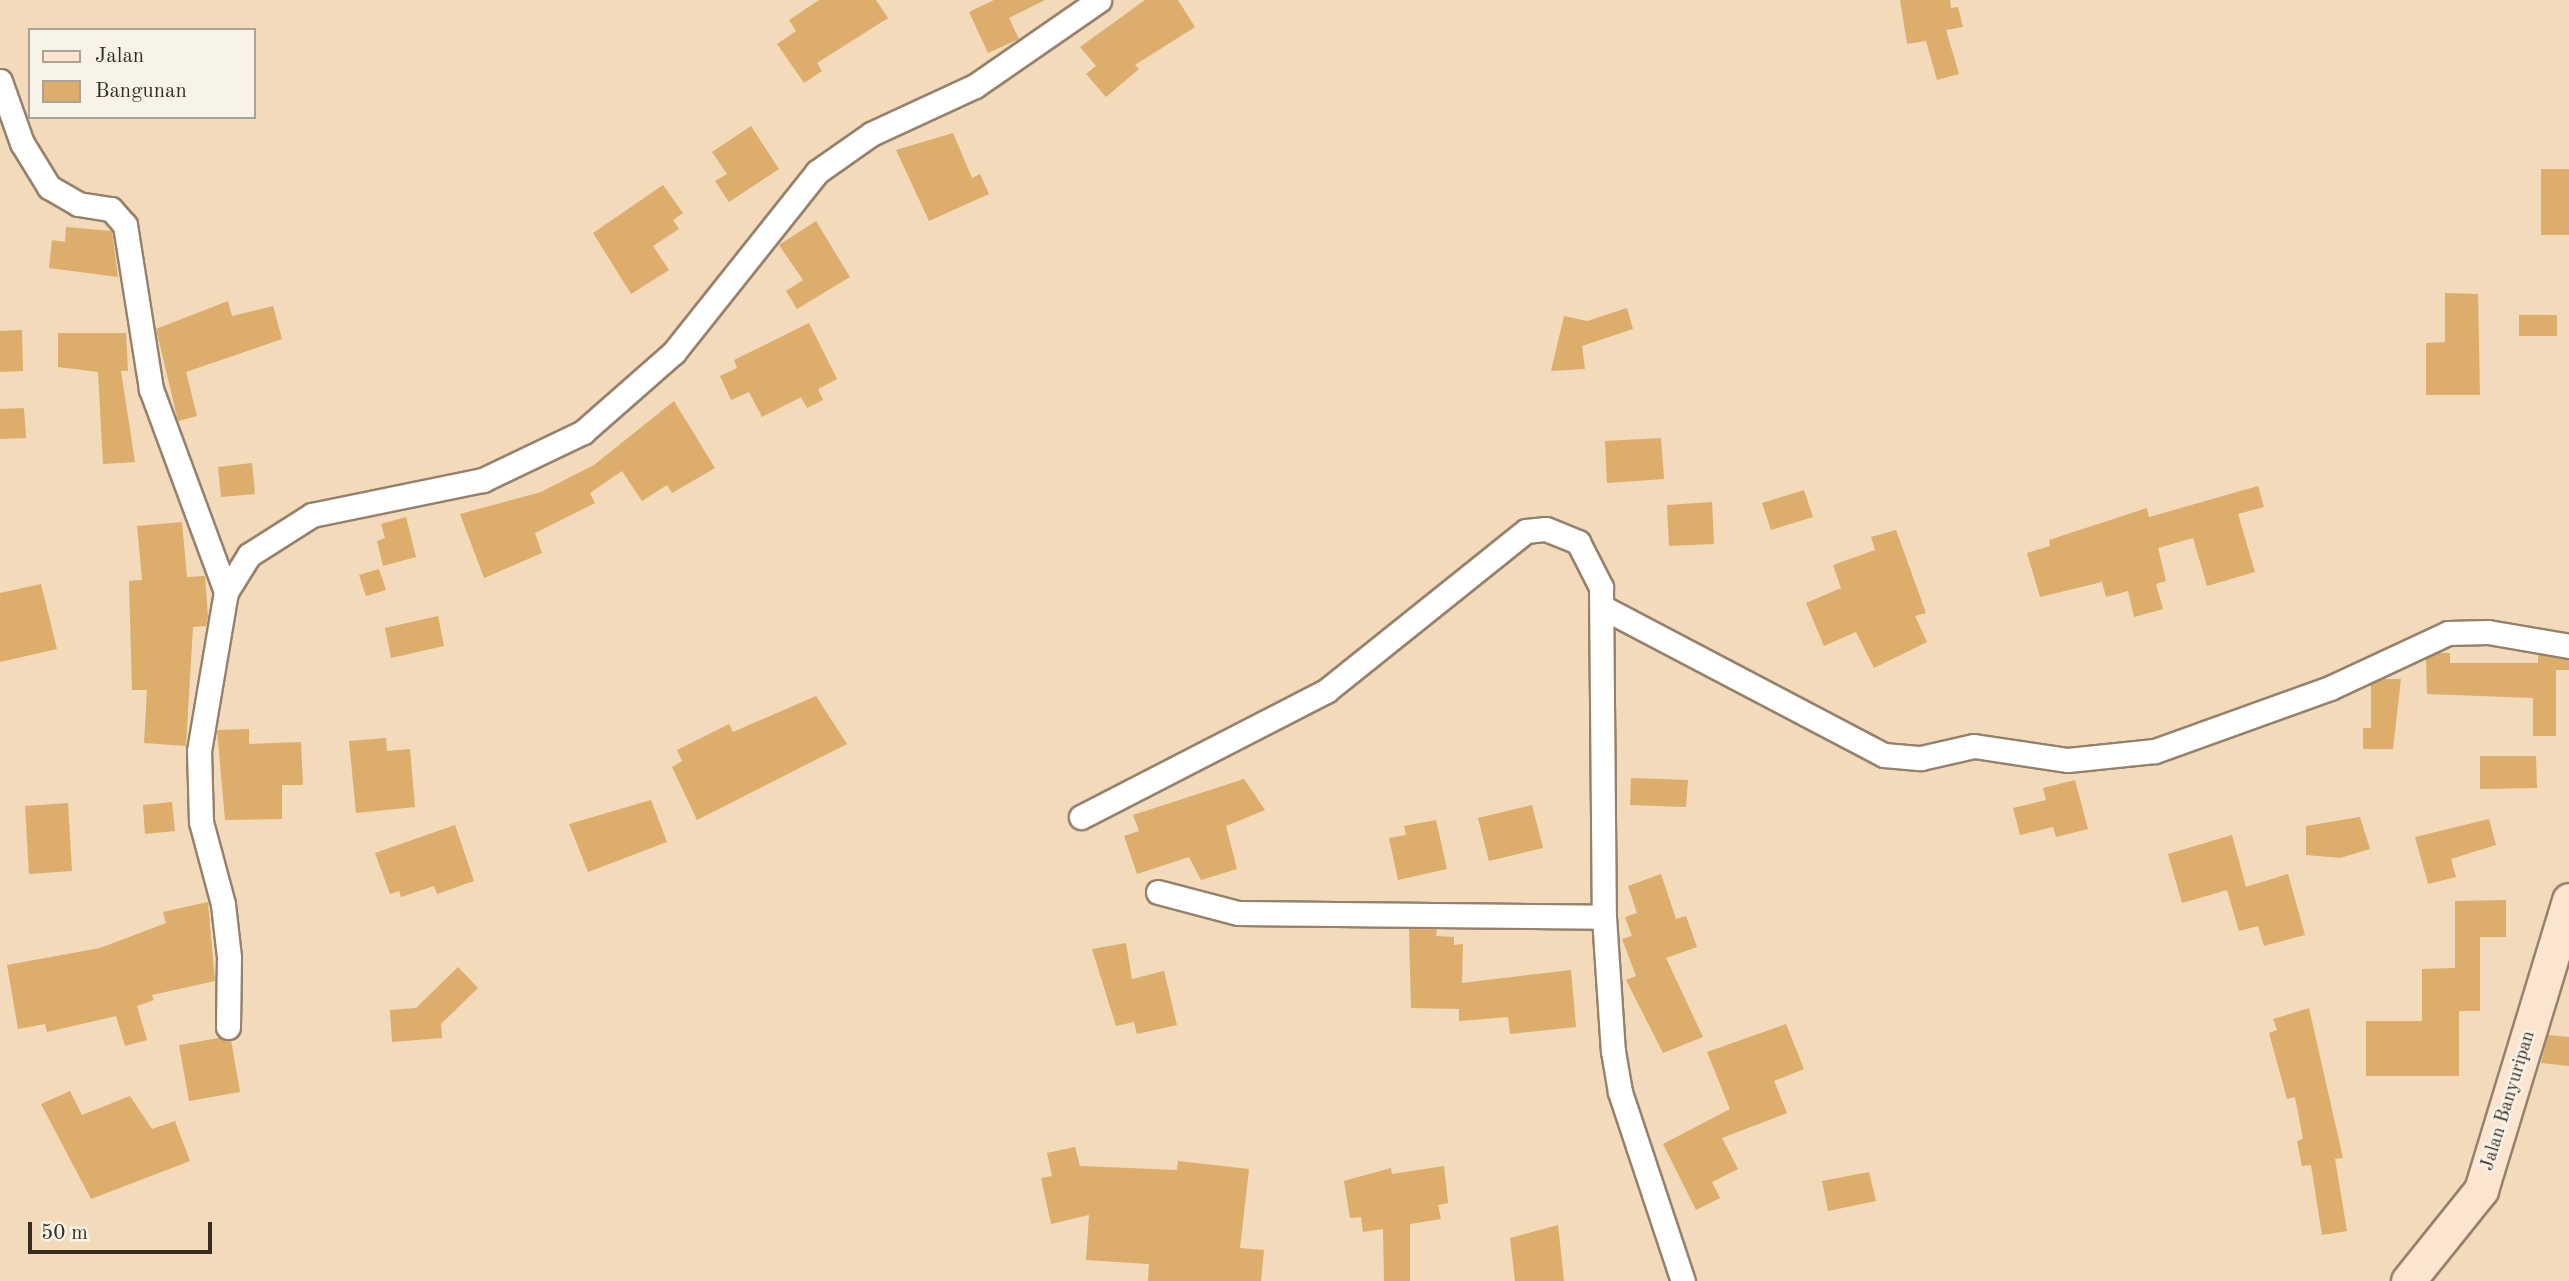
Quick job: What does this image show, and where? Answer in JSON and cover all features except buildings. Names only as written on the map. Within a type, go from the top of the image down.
[{"type":"street","points":[[228,1027],[229,957],[223,904],[201,822],[199,751],[226,592],[249,555],[312,515],[483,480],[583,432],[674,352],[817,172],[871,134],[975,86],[1099,0]]},
{"type":"street","points":[[0,81],[22,143],[49,187],[78,204],[111,209],[125,225],[151,389],[226,592]]},
{"type":"street","points":[[1081,817],[1325,691],[1527,531],[1546,529],[1578,542],[1598,574],[1602,607],[1604,917],[1620,1092],[1684,1281]]},
{"type":"street","points":[[1602,607],[1884,755],[1921,758],[1973,746],[2068,760],[2155,751],[2330,688],[2448,633],[2488,632],[2569,646]]},
{"type":"street","points":[[1158,892],[1238,913],[1604,917]]},
{"type":"street","name":"Jalan Banyuripan","points":[[2408,1281],[2481,1190],[2569,900]]}]
